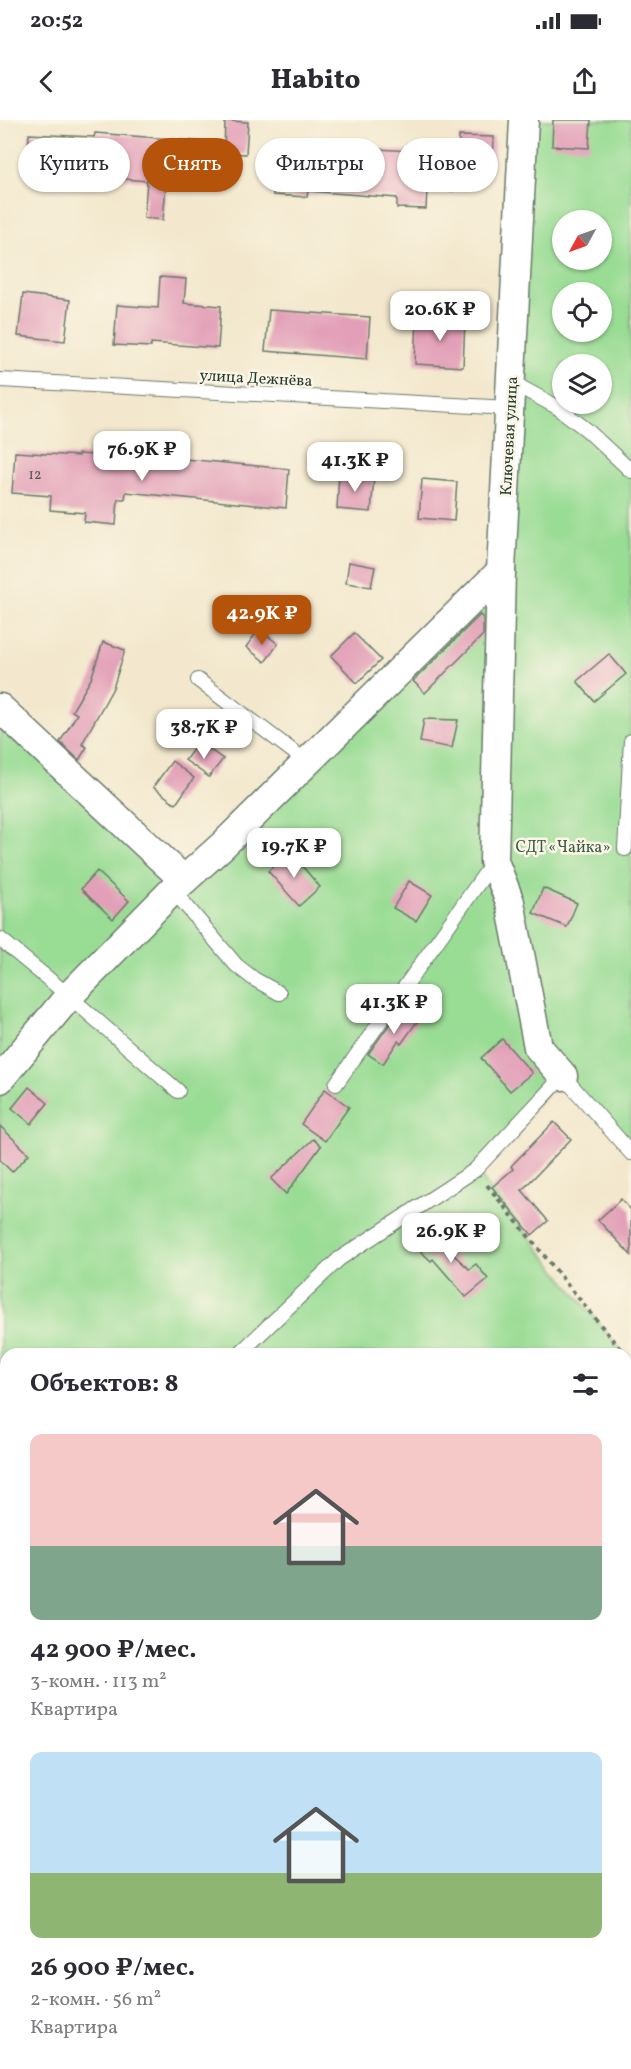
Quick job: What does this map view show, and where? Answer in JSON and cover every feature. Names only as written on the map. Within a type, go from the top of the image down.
[{"type":"street","name":"Ключевая улица","points":[[494,861],[501,571],[524,120]]},
{"type":"street","points":[[0,1078],[69,996],[178,885],[224,845],[501,571]]},
{"type":"street","points":[[0,708],[178,885]]},
{"type":"street","points":[[494,861],[510,902],[538,1047],[563,1076]]},
{"type":"lane","name":"улица Дежнёва","points":[[0,380],[510,395]]},
{"type":"lane","points":[[510,395],[557,407],[587,430],[631,471]]},
{"type":"lane","points":[[198,680],[307,762]]},
{"type":"lane","points":[[625,849],[631,741]]},
{"type":"lane","points":[[336,1084],[494,861]]},
{"type":"lane","points":[[178,885],[236,964],[254,979],[279,993]]},
{"type":"lane","points":[[0,939],[178,1091]]},
{"type":"lane","points":[[245,1348],[339,1259],[475,1170],[563,1076],[631,1153]]},
{"type":"path","points":[[475,1170],[619,1348]]},
{"type":"green space","name":"СДТ «Чайка»","points":[[524,120],[631,120],[631,1153],[563,1076],[475,1170],[619,1348],[0,1348],[0,708],[183,880],[501,571]]},
{"type":"building","points":[[553,120],[591,120],[589,148],[552,146]]},
{"type":"building","points":[[225,121],[248,122],[246,154],[243,154],[243,138],[224,138]]},
{"type":"building","points":[[95,133],[158,138],[142,138],[142,181],[130,179],[130,138],[29,138],[29,134],[94,137]]},
{"type":"building","points":[[459,136],[494,137],[494,138],[459,138]]},
{"type":"building","points":[[385,149],[397,150],[397,192],[427,192],[426,209],[397,208],[397,198],[321,192],[385,192]]},
{"type":"building","points":[[146,192],[165,192],[163,220],[144,218]]},
{"type":"building","points":[[273,192],[308,192],[307,197],[273,195]]},
{"type":"building","points":[[160,277],[186,279],[184,303],[221,306],[218,348],[151,343],[151,347],[114,345],[117,305],[158,308]]},
{"type":"building","points":[[23,294],[70,300],[65,341],[18,336]]},
{"type":"building","points":[[269,310],[370,317],[367,359],[265,351]]},
{"type":"building","points":[[417,318],[465,321],[463,367],[415,364]]},
{"type":"building","points":[[15,452],[132,457],[132,454],[289,469],[286,508],[126,492],[125,499],[118,499],[116,525],[84,522],[85,513],[50,510],[51,496],[12,493]]},
{"type":"building","points":[[339,473],[374,477],[371,512],[337,509]]},
{"type":"building","points":[[422,479],[457,482],[454,521],[419,518]]},
{"type":"building","points":[[349,562],[375,567],[371,587],[346,583]]},
{"type":"building","points":[[480,615],[483,618],[483,635],[425,693],[413,681]]},
{"type":"building","points":[[259,629],[278,644],[265,662],[246,647]]},
{"type":"building","points":[[354,633],[381,660],[357,683],[331,656]]},
{"type":"building","points":[[103,642],[125,650],[113,688],[82,744],[87,747],[79,760],[60,742],[77,714],[72,711],[91,679]]},
{"type":"building","points":[[609,654],[626,674],[594,701],[577,681]]},
{"type":"building","points":[[424,719],[458,720],[452,748],[420,742]]},
{"type":"building","points":[[199,742],[223,759],[209,777],[185,760]]},
{"type":"building","points":[[172,761],[194,778],[176,804],[153,787]]},
{"type":"building","points":[[290,852],[320,887],[299,906],[268,871]]},
{"type":"building","points":[[97,871],[129,901],[113,919],[81,889]]},
{"type":"building","points":[[409,881],[432,895],[416,921],[393,908]]},
{"type":"building","points":[[543,888],[577,903],[567,927],[533,913]]},
{"type":"building","points":[[402,1007],[419,1019],[401,1044],[398,1041],[383,1064],[368,1054]]},
{"type":"building","points":[[502,1039],[532,1073],[510,1091],[481,1058]]},
{"type":"building","points":[[29,1087],[48,1103],[31,1124],[12,1108]]},
{"type":"building","points":[[325,1089],[349,1107],[325,1141],[301,1124]]},
{"type":"building","points":[[554,1122],[571,1139],[522,1190],[548,1221],[532,1235],[492,1187],[513,1169],[511,1166]]},
{"type":"building","points":[[0,1126],[29,1154],[12,1172],[0,1160]]},
{"type":"building","points":[[313,1139],[321,1146],[286,1194],[271,1179]]},
{"type":"building","points":[[621,1199],[631,1210],[631,1255],[598,1220]]},
{"type":"building","points":[[424,1227],[469,1269],[476,1264],[488,1279],[466,1297],[433,1259],[431,1261],[416,1247],[420,1243],[415,1237]]}]
